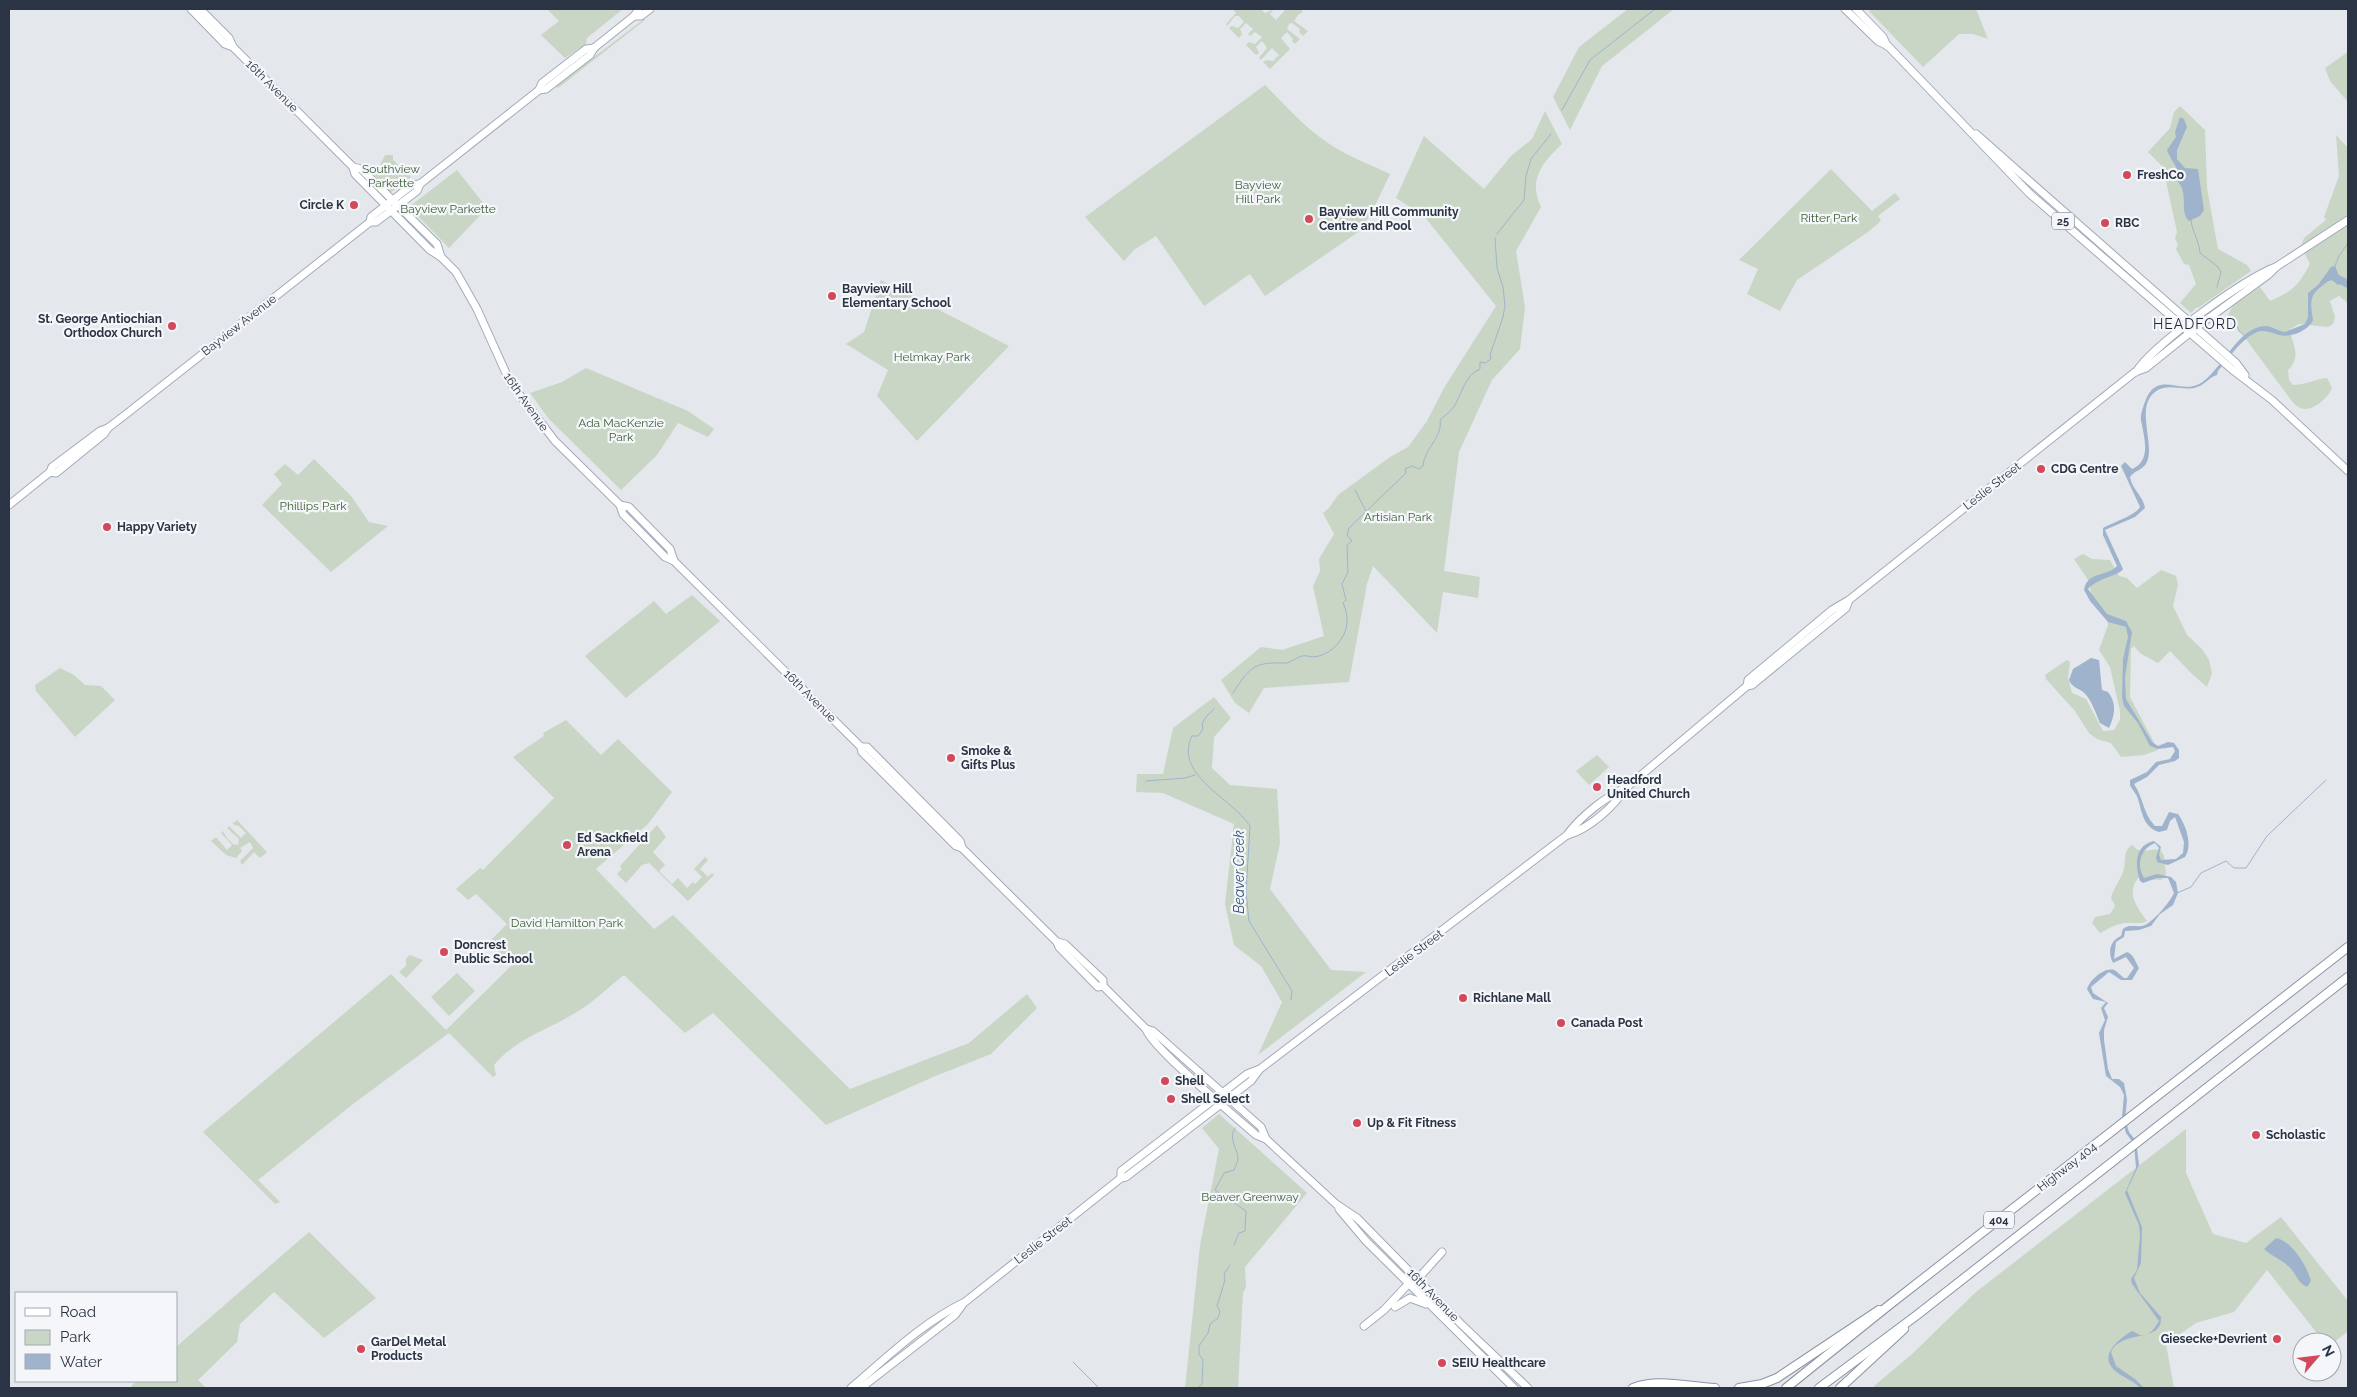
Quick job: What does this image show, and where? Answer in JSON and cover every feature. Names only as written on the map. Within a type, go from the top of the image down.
[{"type":"highway","points":[[2329,961],[2348,942]]},
{"type":"highway","name":"Highway 404","points":[[1786,1388],[1888,1306],[2348,947]]},
{"type":"highway","name":"Highway 404","points":[[1819,1388],[1916,1315],[2348,977]]},
{"type":"highway","points":[[1739,1388],[1762,1384],[1777,1378],[1874,1312],[1888,1306]]},
{"type":"highway","points":[[1840,1388],[1864,1364],[1911,1324],[1916,1315]]},
{"type":"highway","points":[[1633,1388],[1646,1384],[1660,1384],[1715,1388]]},
{"type":"main road","name":"16th Avenue","points":[[191,9],[225,44],[233,46]]},
{"type":"main road","name":"16th Avenue","points":[[200,9],[229,38],[233,46],[353,167],[355,174],[391,206],[430,250],[441,257],[460,278],[477,309],[510,382],[555,441],[620,505],[629,507],[670,549],[674,561],[861,747],[867,747],[895,774],[960,841],[962,848],[1057,942],[1065,944],[1103,981],[1103,986],[1146,1029],[1153,1031],[1261,1127],[1266,1139]]},
{"type":"main road","name":"Bayview Avenue","points":[[9,505],[50,472],[56,473],[104,434],[108,428],[370,222],[376,222],[391,206],[417,191],[420,184],[539,90],[546,89],[590,55],[594,48],[634,16],[639,9]]},
{"type":"main road","name":"Bayview Avenue","points":[[634,16],[641,16],[650,9]]},
{"type":"main road","name":"25","points":[[1846,9],[1878,41],[1888,46]]},
{"type":"main road","name":"25","points":[[1856,9],[1883,37],[1888,46],[1972,131],[1980,144],[2018,182],[2098,247],[2234,371],[2248,380],[2316,439],[2348,471]]},
{"type":"main road","name":"Leslie Street","points":[[2188,328],[2196,328],[2268,275],[2276,267],[2348,220]]},
{"type":"main road","name":"Leslie Street","points":[[850,1388],[920,1332],[951,1309],[965,1302],[1121,1178],[1126,1177],[1218,1101],[1251,1080],[1260,1069],[1567,835],[1578,832],[1619,800],[1626,787],[1747,686],[1752,685],[1846,608],[1849,600],[2135,372],[2142,362],[2245,283],[2266,270],[2276,267]]},
{"type":"main road","name":"25","points":[[2196,328],[2236,363],[2248,380]]},
{"type":"main road","name":"16th Avenue","points":[[1146,1029],[1148,1036],[1218,1101],[1256,1135],[1266,1139],[1336,1204],[1357,1218],[1415,1281],[1439,1314],[1514,1388]]},
{"type":"main road","name":"16th Avenue","points":[[1336,1204],[1354,1228],[1415,1281],[1528,1388]]},
{"type":"main road","points":[[1364,1326],[1376,1318],[1415,1281],[1442,1252]]},
{"type":"main road","points":[[1395,1307],[1404,1300],[1413,1298],[1424,1302],[1439,1314]]},
{"type":"main road","name":"Leslie Street","points":[[861,1388],[955,1315],[965,1302]]},
{"type":"green space","points":[[547,9],[623,9],[587,38],[586,44],[565,58],[541,35],[559,21]]},
{"type":"green space","points":[[1233,9],[1261,9],[1265,13],[1274,9],[1270,14],[1276,20],[1286,9],[1300,9],[1303,12],[1294,21],[1308,31],[1303,36],[1299,32],[1300,29],[1292,23],[1289,24],[1287,29],[1300,39],[1295,44],[1287,32],[1281,38],[1290,49],[1270,69],[1263,62],[1266,60],[1273,61],[1279,55],[1272,48],[1261,60],[1259,58],[1267,48],[1262,41],[1256,47],[1259,53],[1256,55],[1246,45],[1249,42],[1255,44],[1262,37],[1255,32],[1250,36],[1248,34],[1253,29],[1246,23],[1240,29],[1242,34],[1239,38],[1229,28],[1232,26],[1238,28],[1244,22],[1239,16],[1235,16],[1227,26],[1226,24],[1236,13]]},
{"type":"green space","points":[[1628,9],[1674,9],[1602,66],[1570,130],[1553,97],[1579,47]]},
{"type":"green space","points":[[1871,9],[1976,9],[1988,39],[1973,34],[1959,34],[1923,67],[1869,11]]},
{"type":"green space","points":[[644,19],[558,88],[556,86]]},
{"type":"green space","points":[[2348,52],[2348,102],[2330,81],[2325,68]]},
{"type":"green space","name":"Bayview Hill Park","points":[[1265,85],[1319,137],[1350,156],[1390,174],[1371,214],[1357,233],[1265,296],[1250,274],[1204,306],[1156,236],[1134,250],[1124,261],[1085,217]]},
{"type":"green space","points":[[2180,106],[2205,130],[2207,188],[2218,249],[2247,265],[2251,271],[2191,313],[2180,303],[2196,284],[2189,265],[2184,264],[2176,249],[2178,245],[2175,238],[2177,232],[2163,167],[2148,152],[2170,128],[2174,112]]},
{"type":"green space","name":"Artisian Park","points":[[1545,111],[1562,144],[1548,158],[1539,172],[1536,188],[1541,207],[1516,251],[1525,307],[1520,349],[1492,380],[1459,452],[1444,571],[1480,577],[1478,598],[1443,592],[1437,633],[1373,566],[1367,584],[1349,682],[1264,688],[1249,713],[1235,703],[1221,680],[1261,647],[1282,650],[1324,636],[1313,586],[1320,571],[1319,559],[1334,534],[1323,513],[1338,495],[1390,457],[1408,447],[1427,421],[1444,388],[1496,306],[1424,216],[1396,198],[1424,136],[1484,189],[1511,156],[1532,139]]},
{"type":"green space","points":[[2336,135],[2348,148],[2348,303],[2339,296],[2330,301],[2335,317],[2333,324],[2328,327],[2299,324],[2289,330],[2295,356],[2288,370],[2289,380],[2293,385],[2327,378],[2332,388],[2319,404],[2305,409],[2298,407],[2292,401],[2228,315],[2232,307],[2260,287],[2270,301],[2284,294],[2298,283],[2306,271],[2310,264],[2301,246],[2304,238],[2326,220],[2324,217],[2339,176]]},
{"type":"green space","name":"Southview Parkette","points":[[385,155],[393,155],[393,160],[411,177],[390,193],[382,187],[375,175]]},
{"type":"green space","name":"Ritter Park","points":[[1831,169],[1872,211],[1895,193],[1900,199],[1878,216],[1881,221],[1868,232],[1797,280],[1780,311],[1747,294],[1758,269],[1739,260]]},
{"type":"green space","name":"Bayview Parkette","points":[[457,170],[487,208],[449,248],[409,207]]},
{"type":"green space","name":"Helmkay Park","points":[[881,280],[1009,346],[917,441],[877,396],[888,370],[846,344],[864,332]]},
{"type":"green space","name":"Ada MacKenzie Park","points":[[586,368],[688,411],[714,429],[708,437],[678,423],[657,455],[621,490],[549,419],[530,393],[562,382]]},
{"type":"green space","name":"Phillips Park","points":[[314,459],[351,496],[369,522],[388,526],[331,572],[262,505],[282,484],[274,474],[285,464],[298,475]]},
{"type":"green space","points":[[2083,554],[2092,559],[2110,560],[2119,576],[2127,578],[2137,588],[2161,570],[2176,576],[2178,585],[2173,606],[2187,635],[2202,649],[2209,660],[2212,673],[2207,687],[2170,651],[2158,663],[2140,653],[2134,646],[2131,649],[2130,697],[2158,750],[2144,755],[2121,757],[2111,743],[2097,739],[2089,733],[2075,711],[2046,679],[2045,675],[2067,660],[2070,662],[2068,677],[2072,693],[2086,699],[2103,731],[2114,730],[2120,720],[2120,711],[2110,667],[2099,650],[2108,625],[2107,619],[2093,599],[2088,580],[2074,559]]},
{"type":"green space","points":[[692,595],[720,621],[626,698],[585,656],[654,601],[666,614]]},
{"type":"green space","points":[[60,668],[74,675],[85,685],[101,686],[115,700],[75,737],[36,691],[35,685]]},
{"type":"green space","points":[[1214,697],[1231,718],[1214,737],[1212,768],[1230,785],[1277,789],[1280,843],[1270,889],[1331,970],[1366,972],[1258,1055],[1282,1002],[1261,966],[1234,945],[1225,904],[1234,824],[1163,793],[1136,792],[1137,774],[1163,774],[1173,728]]},
{"type":"green space","name":"David Hamilton Park","points":[[566,720],[601,755],[618,739],[672,792],[648,824],[596,869],[654,929],[673,915],[850,1089],[969,1043],[1027,994],[1037,1008],[991,1054],[933,1077],[826,1125],[713,1013],[685,1033],[624,975],[582,1009],[532,1036],[502,1056],[494,1065],[496,1075],[493,1077],[449,1033],[353,1104],[258,1180],[280,1202],[275,1204],[203,1132],[391,974],[446,1030],[512,965],[489,942],[507,924],[476,894],[468,900],[456,889],[480,868],[483,870],[554,798],[513,757],[544,736],[543,733]]},
{"type":"green space","points":[[1597,755],[1609,767],[1589,785],[1576,771]]},
{"type":"green space","points":[[237,820],[267,852],[260,858],[254,852],[242,865],[240,861],[253,848],[250,842],[240,848],[242,851],[236,858],[226,855],[211,841],[216,837],[227,850],[232,845],[221,833],[223,831],[233,844],[238,845],[239,839],[227,828],[229,826],[241,838],[246,833],[239,826],[232,824]]},
{"type":"green space","points":[[657,825],[666,837],[653,852],[665,865],[659,871],[672,884],[678,878],[687,888],[693,882],[695,884],[702,877],[694,869],[705,857],[708,860],[700,869],[708,877],[712,873],[714,875],[688,901],[649,863],[642,865],[626,883],[617,874],[622,869],[620,866]]},
{"type":"green space","points":[[2133,845],[2136,849],[2142,851],[2160,849],[2164,856],[2166,874],[2161,880],[2138,878],[2135,884],[2133,890],[2134,900],[2147,921],[2120,924],[2100,933],[2092,923],[2095,917],[2110,914],[2115,906],[2111,898],[2123,873],[2126,852]]},
{"type":"green space","points":[[410,955],[423,960],[406,978],[399,972],[406,966],[406,959]]},
{"type":"green space","points":[[457,973],[475,991],[449,1016],[431,997]]},
{"type":"green space","name":"Beaver Greenway","points":[[1219,1114],[1307,1193],[1245,1267],[1246,1287],[1243,1293],[1238,1388],[1185,1388],[1200,1245],[1219,1149],[1202,1128]]},
{"type":"green space","points":[[2186,1129],[2186,1173],[2213,1234],[2246,1243],[2281,1217],[2348,1301],[2348,1331],[2342,1336],[2342,1332],[2316,1332],[2267,1270],[2234,1312],[2196,1323],[2166,1344],[2174,1388],[1876,1388],[1874,1386],[1912,1354],[1976,1292]]},
{"type":"green space","points":[[309,1232],[376,1298],[324,1338],[274,1292],[240,1324],[237,1342],[198,1380],[206,1388],[133,1388],[131,1386],[136,1382],[178,1382],[178,1345]]},
{"type":"water","points":[[2180,117],[2184,119],[2187,127],[2177,150],[2177,159],[2185,168],[2198,169],[2204,210],[2200,216],[2189,221],[2185,213],[2183,192],[2178,182],[2178,173],[2167,150],[2176,137],[2175,132]]},
{"type":"water","points":[[2335,266],[2342,283],[2338,285],[2332,280],[2329,281],[2314,293],[2311,305],[2313,320],[2303,330],[2284,336],[2266,331],[2257,332],[2236,349],[2218,371],[2217,375],[2202,385],[2192,388],[2171,387],[2160,389],[2149,399],[2146,407],[2146,416],[2149,454],[2147,462],[2143,467],[2130,477],[2145,508],[2135,517],[2105,530],[2123,569],[2117,574],[2097,582],[2088,589],[2107,614],[2126,621],[2132,632],[2125,677],[2126,699],[2152,742],[2158,746],[2168,742],[2174,743],[2179,750],[2179,758],[2175,761],[2159,765],[2147,777],[2134,784],[2148,816],[2155,826],[2162,826],[2169,812],[2178,814],[2186,829],[2188,841],[2185,857],[2168,865],[2157,862],[2156,857],[2159,848],[2155,843],[2143,853],[2140,868],[2144,878],[2157,874],[2171,877],[2176,882],[2178,893],[2173,905],[2160,914],[2151,926],[2139,930],[2125,931],[2124,937],[2116,942],[2114,959],[2127,952],[2133,957],[2139,968],[2132,980],[2121,980],[2109,972],[2091,987],[2093,993],[2108,1003],[2104,1008],[2108,1017],[2104,1030],[2104,1040],[2108,1069],[2112,1079],[2119,1079],[2124,1083],[2127,1100],[2125,1119],[2129,1132],[2136,1141],[2139,1165],[2127,1190],[2142,1227],[2141,1263],[2134,1278],[2140,1293],[2161,1317],[2160,1325],[2155,1331],[2147,1334],[2152,1331],[2159,1321],[2132,1284],[2131,1279],[2137,1270],[2140,1235],[2139,1225],[2125,1193],[2136,1168],[2134,1144],[2126,1133],[2122,1117],[2124,1095],[2120,1087],[2106,1076],[2099,1033],[2105,1020],[2101,1008],[2106,1002],[2093,999],[2087,989],[2094,978],[2106,970],[2114,970],[2124,978],[2127,978],[2134,968],[2126,957],[2113,963],[2110,955],[2112,944],[2121,936],[2125,927],[2142,926],[2151,921],[2165,907],[2174,893],[2168,878],[2157,878],[2143,883],[2140,881],[2137,869],[2139,851],[2147,843],[2154,841],[2161,847],[2159,854],[2161,860],[2176,859],[2183,853],[2184,842],[2175,817],[2170,821],[2167,830],[2159,832],[2146,823],[2137,797],[2130,785],[2130,780],[2147,772],[2156,762],[2170,759],[2175,751],[2173,747],[2158,749],[2150,746],[2138,723],[2124,706],[2122,697],[2123,659],[2128,637],[2126,627],[2108,622],[2090,601],[2084,590],[2086,584],[2093,577],[2108,572],[2117,566],[2103,535],[2103,528],[2129,516],[2140,507],[2121,466],[2125,462],[2132,469],[2142,460],[2145,441],[2141,417],[2148,395],[2153,389],[2164,384],[2184,387],[2197,385],[2213,372],[2236,343],[2254,329],[2267,326],[2285,332],[2305,324],[2308,317],[2308,293],[2318,285],[2331,267]]},
{"type":"water","points":[[2091,658],[2099,660],[2102,690],[2108,692],[2113,700],[2114,714],[2109,728],[2100,723],[2087,696],[2073,686],[2069,680],[2073,669]]},
{"type":"water","points":[[2276,1238],[2288,1244],[2298,1255],[2311,1281],[2307,1287],[2303,1285],[2291,1268],[2264,1249]]},
{"type":"water","points":[[2132,1331],[2144,1335],[2123,1341],[2116,1345],[2111,1352],[2116,1366],[2135,1379],[2144,1388],[2140,1388],[2114,1370],[2108,1359],[2110,1353],[2117,1342],[2127,1334]]},
{"type":"waterway","points":[[1562,110],[1590,60],[1655,9]]},
{"type":"waterway","points":[[1497,234],[1524,200],[1526,176],[1531,159],[1551,134]]},
{"type":"waterway","points":[[2191,220],[2200,253],[2217,266],[2221,272],[2217,287]]},
{"type":"waterway","points":[[1233,693],[1251,669],[1259,665],[1286,663],[1302,656],[1319,656],[1334,648],[1341,639],[1347,622],[1343,603],[1346,600],[1342,584],[1348,572],[1347,545],[1352,541],[1347,535],[1349,528],[1406,473],[1405,469],[1412,466],[1419,469],[1423,466],[1426,454],[1439,432],[1440,420],[1454,407],[1464,385],[1471,375],[1480,369],[1480,362],[1485,363],[1491,359],[1490,355],[1505,306],[1503,287],[1497,268],[1495,238]]},
{"type":"waterway","points":[[2335,266],[2348,243]]},
{"type":"waterway","points":[[2332,276],[2348,284]]},
{"type":"waterway","points":[[2232,316],[2239,331],[2246,337]]},
{"type":"waterway","points":[[1355,490],[1366,511]]},
{"type":"waterway","name":"Beaver Creek","points":[[1214,709],[1206,717],[1202,724],[1203,729],[1198,736],[1192,736],[1188,750],[1191,763],[1197,774],[1207,785],[1242,816],[1250,826],[1246,892],[1249,921],[1292,991],[1291,1000]]},
{"type":"waterway","points":[[1146,781],[1185,778],[1195,775]]},
{"type":"waterway","points":[[2177,893],[2191,887],[2201,873],[2226,861],[2234,868],[2246,868],[2267,836],[2326,780]]},
{"type":"waterway","name":"Beaver Creek","points":[[1234,1245],[1239,1233],[1245,1231],[1246,1211],[1215,1190],[1224,1173],[1234,1170],[1237,1163],[1238,1158],[1232,1136],[1235,1128]]},
{"type":"waterway","name":"Beaver Creek","points":[[1190,1388],[1198,1388],[1202,1384],[1203,1360],[1199,1354],[1199,1346],[1208,1333],[1210,1324],[1218,1318],[1220,1311],[1217,1306],[1225,1280],[1224,1274],[1230,1265]]},
{"type":"waterway","points":[[1073,1362],[1099,1388]]},
{"type":"place","name":"FreshCo","points":[[2127,175]]},
{"type":"place","name":"Circle K","points":[[354,205]]},
{"type":"place","name":"Bayview Hill Community Centre and Pool","points":[[1309,219]]},
{"type":"place","name":"RBC","points":[[2105,223]]},
{"type":"place","name":"Bayview Hill Elementary School","points":[[832,296]]},
{"type":"place","name":"St. George Antiochian Orthodox Church","points":[[172,326]]},
{"type":"place","name":"CDG Centre","points":[[2041,469]]},
{"type":"place","name":"Happy Variety","points":[[107,527]]},
{"type":"place","name":"Smoke & Gifts Plus","points":[[951,758]]},
{"type":"place","name":"Headford United Church","points":[[1597,787]]},
{"type":"place","name":"Ed Sackfield Arena","points":[[567,845]]},
{"type":"place","name":"Doncrest Public School","points":[[444,952]]},
{"type":"place","name":"Richlane Mall","points":[[1463,998]]},
{"type":"place","name":"Canada Post","points":[[1561,1023]]},
{"type":"place","name":"Shell","points":[[1165,1081]]},
{"type":"place","name":"Shell Select","points":[[1171,1099]]},
{"type":"place","name":"Up & Fit Fitness","points":[[1357,1123]]},
{"type":"place","name":"Scholastic","points":[[2256,1135]]},
{"type":"place","name":"Giesecke+Devrient","points":[[2277,1339]]},
{"type":"place","name":"GarDel Metal Products","points":[[361,1349]]},
{"type":"place","name":"SEIU Healthcare","points":[[1442,1363]]},
{"type":"district","name":"HEADFORD","points":[[2195,324]]}]
